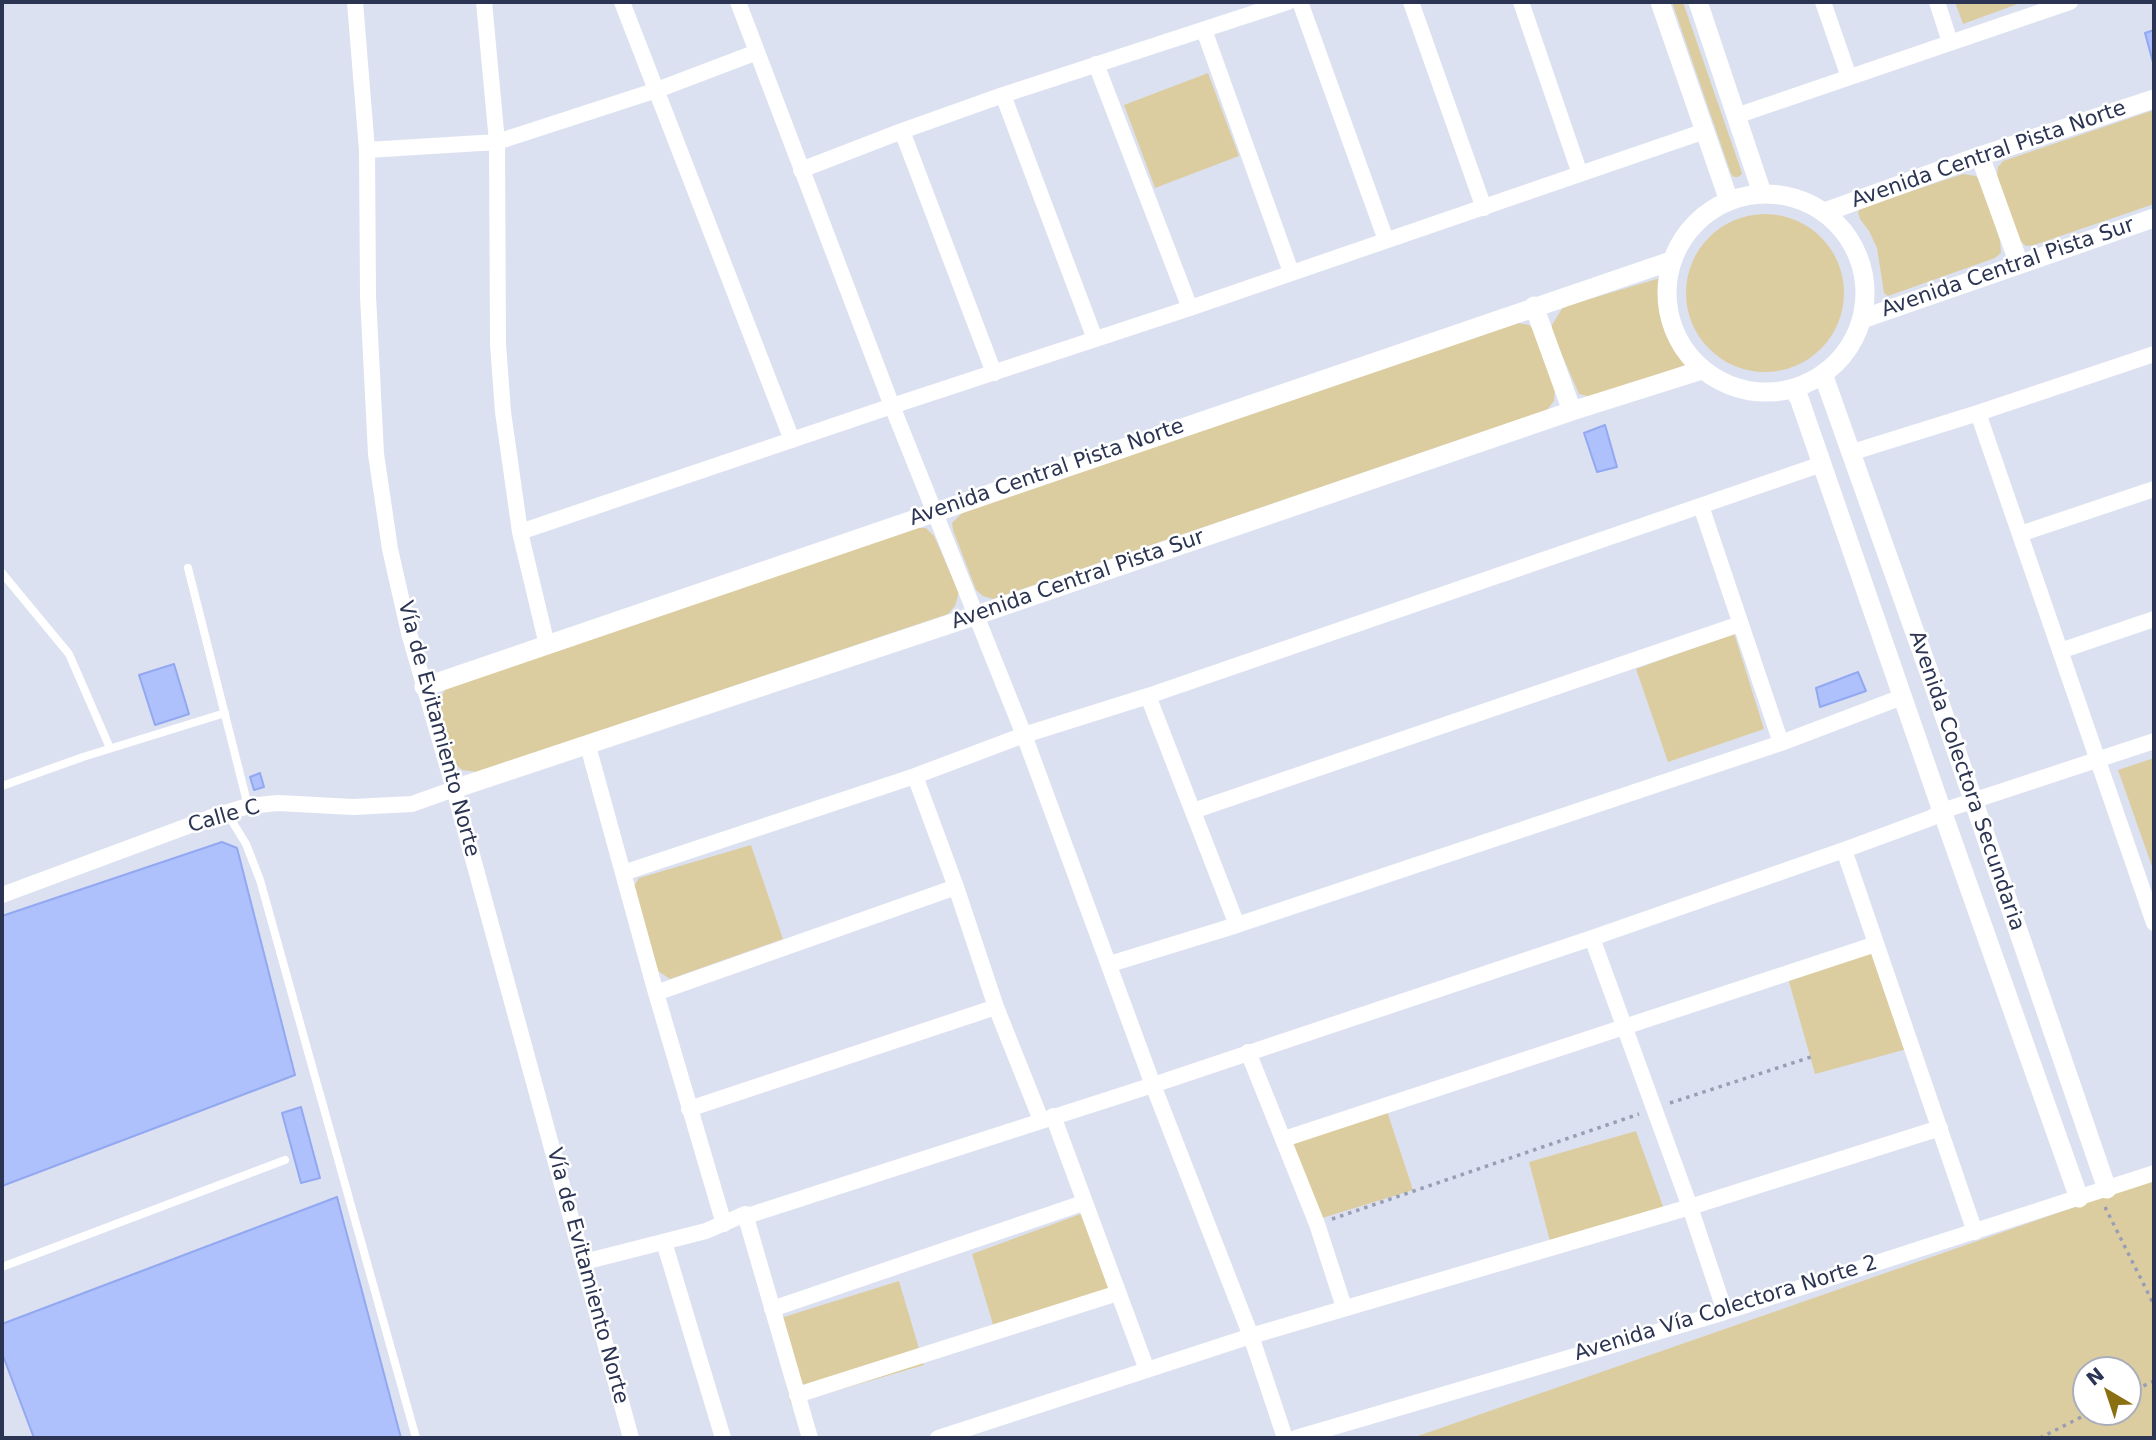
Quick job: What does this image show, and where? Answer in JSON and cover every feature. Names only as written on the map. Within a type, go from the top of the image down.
[{"type":"street","name":"Vía de Evitamiento Norte","points":[[355,2],[367,150],[368,296],[376,454],[390,550],[409,634],[454,789],[631,1438]]},
{"type":"street","points":[[484,2],[496,142],[498,344],[503,412],[520,532],[547,645]]},
{"type":"street","points":[[622,2],[792,440]]},
{"type":"street","points":[[738,2],[892,406],[1024,736],[1153,1085],[1251,1336],[1285,1438]]},
{"type":"street","points":[[801,170],[1003,95],[1288,2]]},
{"type":"street","points":[[1300,2],[1386,240]]},
{"type":"street","points":[[1411,2],[1485,208]]},
{"type":"street","points":[[1521,2],[1580,174]]},
{"type":"street","points":[[1660,2],[1729,201]]},
{"type":"street","points":[[1698,2],[1762,193]]},
{"type":"street","points":[[1823,2],[1849,77]]},
{"type":"street","points":[[1937,2],[1951,42]]},
{"type":"street","points":[[1736,116],[2070,2]]},
{"type":"street","points":[[1204,30],[1291,272]]},
{"type":"street","points":[[367,150],[496,142],[657,90],[757,52]]},
{"type":"street","points":[[1096,64],[1190,308]]},
{"type":"street","points":[[1003,95],[1095,339]]},
{"type":"street","name":"Avenida Central Pista Norte","points":[[1825,212],[1980,156],[2154,99]]},
{"type":"street","points":[[902,131],[994,373]]},
{"type":"street","points":[[520,532],[1190,308],[1705,131]]},
{"type":"street","points":[[1980,156],[2019,264]]},
{"type":"street","points":[[1762,193],[1795,197],[1825,212],[1846,233],[1860,259],[1866,289],[1863,319],[1847,350],[1823,374],[1792,389],[1768,393],[1745,391],[1722,383],[1702,370],[1685,353],[1670,320],[1666,284],[1671,261],[1682,239],[1698,220],[1717,206],[1762,193]]},
{"type":"street","name":"Avenida Central Pista Sur","points":[[1863,319],[2154,218]]},
{"type":"street","name":"Avenida Central Pista Norte","points":[[425,687],[1671,261]]},
{"type":"street","points":[[1534,306],[1572,411]]},
{"type":"street","points":[[1853,452],[1978,414],[2154,354]]},
{"type":"street","name":"Avenida Central Pista Sur","points":[[454,789],[977,615],[1572,411],[1702,370]]},
{"type":"street","name":"Avenida Colectora Secundaria","points":[[1823,374],[1853,452],[1973,801],[2095,1193]]},
{"type":"street","name":"Avenida Colectora Secundaria","points":[[1792,389],[1799,398],[1942,811],[2095,1193]]},
{"type":"street","points":[[1978,414],[2098,760],[2150,897],[2154,923]]},
{"type":"street","points":[[622,873],[915,776],[1024,736],[1149,696],[1822,464]]},
{"type":"street","points":[[2020,534],[2154,489]]},
{"type":"street","points":[[1701,506],[1781,743]]},
{"type":"street","points":[[2060,651],[2154,619]]},
{"type":"street","points":[[1193,811],[1740,624]]},
{"type":"street","points":[[1149,696],[1237,925]]},
{"type":"street","points":[[1110,964],[1237,925],[1781,743],[1902,697]]},
{"type":"street","points":[[584,1262],[724,1224],[745,1214],[750,1215],[1153,1085],[1592,938],[1844,850],[1931,818],[1942,811],[2154,741]]},
{"type":"street","points":[[588,746],[724,1224]]},
{"type":"street","points":[[915,776],[996,1007],[1083,1203],[1147,1370]]},
{"type":"street","name":"Calle C","points":[[2,894],[248,806],[267,804],[353,807],[412,804],[454,789]]},
{"type":"street","points":[[1844,850],[1975,1232]]},
{"type":"street","points":[[656,992],[956,887]]},
{"type":"street","points":[[1592,938],[1690,1207],[1725,1312]]},
{"type":"street","points":[[1284,1139],[1876,944]]},
{"type":"street","points":[[690,1109],[996,1007]]},
{"type":"street","points":[[1248,1052],[1317,1224],[1344,1307]]},
{"type":"street","points":[[938,1438],[1344,1307],[1690,1207],[1940,1128]]},
{"type":"street","name":"Avenida Vía Colectora Norte 2","points":[[1296,1438],[1725,1312],[2154,1173]]},
{"type":"street","points":[[772,1308],[1083,1203]]},
{"type":"street","points":[[745,1214],[810,1438]]},
{"type":"street","points":[[664,1241],[723,1438]]},
{"type":"street","points":[[797,1395],[1118,1293]]},
{"type":"lane","points":[[188,568],[248,806]]},
{"type":"lane","points":[[2,573],[69,654],[110,748]]},
{"type":"lane","points":[[2,786],[110,748],[225,713]]},
{"type":"lane","points":[[227,813],[246,844],[260,880],[416,1438]]},
{"type":"lane","points":[[2,1267],[285,1160]]},
{"type":"path","points":[[1317,1224],[1814,1056]]},
{"type":"path","points":[[2095,1193],[2154,1305]]},
{"type":"path","points":[[2040,1438],[2072,1422]]},
{"type":"shaded area","points":[[1672,2],[1683,2],[1741,170],[1742,174],[1738,177],[1731,174]]},
{"type":"shaded area","points":[[1955,2],[2023,2],[1963,24]]},
{"type":"shaded area","points":[[1208,73],[1239,156],[1155,188],[1124,105]]},
{"type":"shaded area","points":[[2154,110],[2154,204],[2034,245],[2026,246],[2018,239],[1997,175],[1998,167],[2003,161]]},
{"type":"shaded area","points":[[1963,174],[1976,176],[1982,182],[2000,240],[2001,253],[1995,258],[1888,296],[1884,293],[1877,248],[1860,219],[1860,208]]},
{"type":"shaded area","points":[[1765,214],[1795,220],[1821,237],[1838,263],[1844,293],[1838,323],[1821,349],[1795,366],[1765,372],[1735,366],[1709,349],[1692,323],[1686,293],[1692,263],[1709,237],[1735,220]]},
{"type":"shaded area","points":[[1660,278],[1658,300],[1664,326],[1672,343],[1688,364],[1595,398],[1579,394],[1552,332],[1552,325],[1563,307]]},
{"type":"shaded area","points":[[1518,323],[1529,325],[1536,332],[1555,390],[1554,401],[1547,410],[993,599],[976,590],[953,530],[952,523],[963,512]]},
{"type":"shaded area","points":[[916,528],[926,528],[934,536],[959,592],[955,606],[948,614],[477,772],[462,770],[452,761],[435,706],[447,687]]},
{"type":"shaded area","points":[[1734,633],[1764,729],[1668,762],[1636,669]]},
{"type":"shaded area","points":[[2154,758],[2154,872],[2118,770]]},
{"type":"shaded area","points":[[751,845],[783,939],[670,979],[658,971],[634,886],[639,878]]},
{"type":"shaded area","points":[[1873,950],[1907,1049],[1815,1074],[1788,978]]},
{"type":"shaded area","points":[[1387,1111],[1413,1190],[1319,1219],[1291,1142]]},
{"type":"shaded area","points":[[1636,1131],[1664,1209],[1550,1241],[1529,1162]]},
{"type":"shaded area","points":[[2154,1177],[2154,1438],[1412,1438],[2092,1201]]},
{"type":"shaded area","points":[[1086,1212],[1114,1299],[997,1338],[972,1254]]},
{"type":"shaded area","points":[[899,1281],[924,1365],[791,1404],[771,1321]]},
{"type":"building","points":[[2154,30],[2154,66],[2145,33]]},
{"type":"building","points":[[1605,425],[1617,467],[1597,472],[1584,433]]},
{"type":"building","points":[[174,664],[189,714],[155,725],[139,675]]},
{"type":"building","points":[[1858,672],[1866,691],[1820,707],[1816,688]]},
{"type":"building","points":[[260,773],[264,787],[254,790],[250,777]]},
{"type":"building","points":[[222,842],[237,848],[295,1075],[2,1186],[2,916]]},
{"type":"building","points":[[301,1107],[320,1178],[301,1183],[282,1113]]},
{"type":"building","points":[[337,1197],[401,1438],[34,1438],[2,1353],[2,1324]]}]
